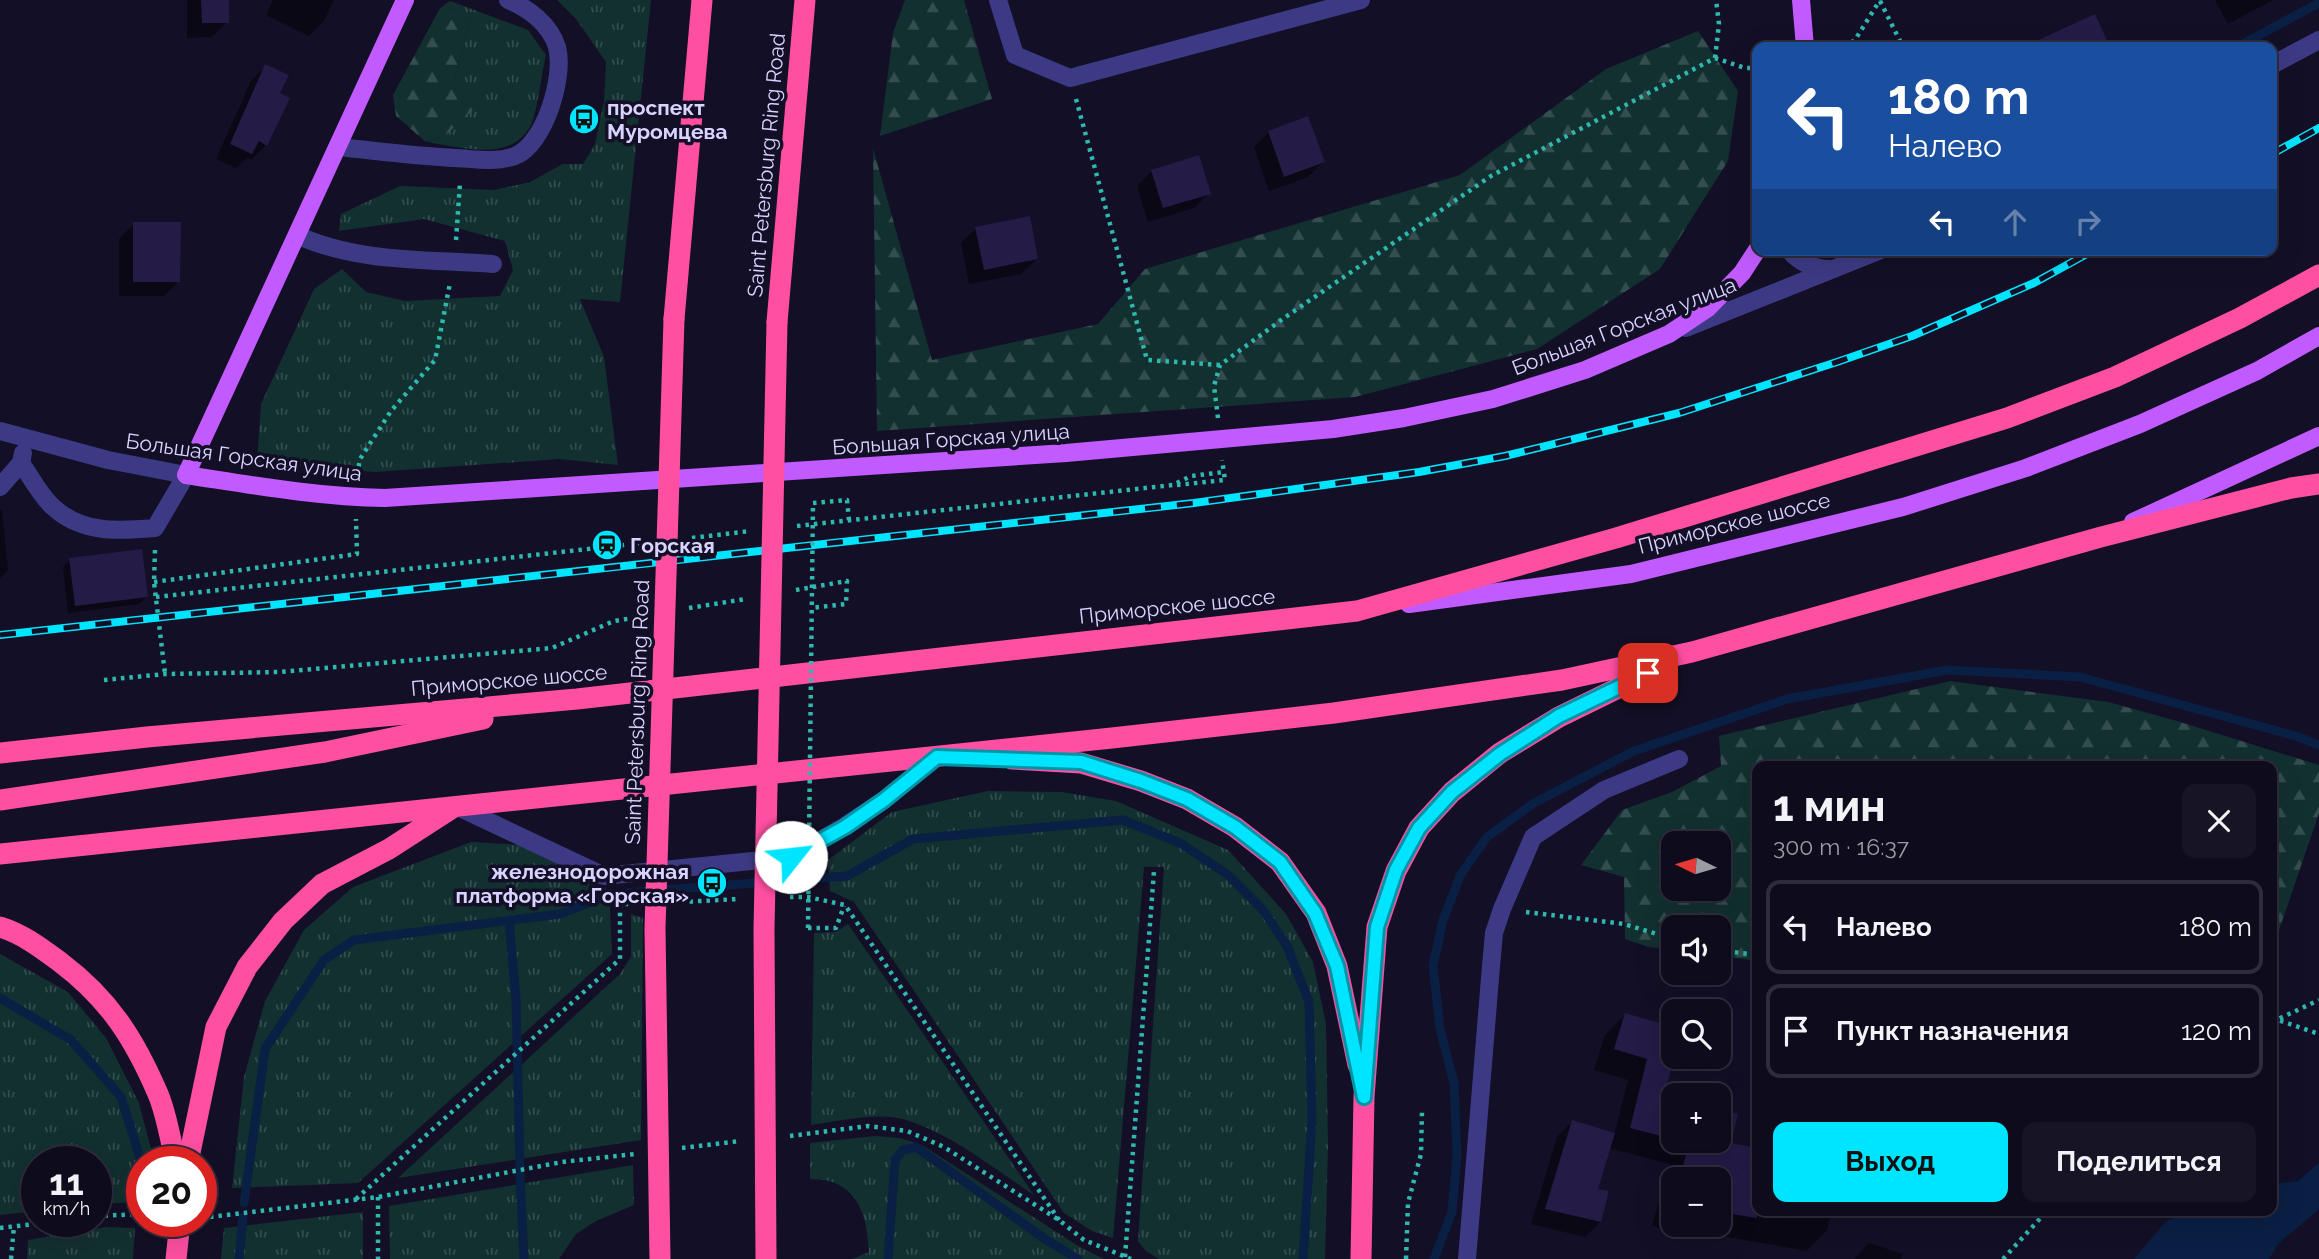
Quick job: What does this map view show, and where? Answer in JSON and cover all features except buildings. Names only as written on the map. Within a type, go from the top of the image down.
[{"type":"highway","name":"Saint Petersburg Ring Road","points":[[660,1259],[655,929],[674,319],[702,0]]},
{"type":"highway","name":"Saint Petersburg Ring Road","points":[[766,1259],[764,929],[777,322],[806,0]]},
{"type":"highway","points":[[1357,611],[1616,538],[2007,418],[2115,377],[2240,318],[2319,275]]},
{"type":"highway","points":[[0,854],[1334,713],[1562,680],[1692,652],[2101,537],[2291,488],[2319,484]]},
{"type":"highway","name":"Приморское шоссе","points":[[0,753],[147,737],[577,699],[1357,611]]},
{"type":"highway","points":[[1362,1259],[1364,1097],[1377,927],[1396,870],[1419,828],[1452,792],[1500,754],[1559,716],[1692,652]]},
{"type":"highway","points":[[0,800],[325,752],[577,699]]},
{"type":"highway","points":[[937,757],[1081,762],[1187,799],[1235,827],[1280,862],[1315,913],[1337,966],[1364,1097]]},
{"type":"highway","points":[[191,1146],[216,1027],[247,967],[283,921],[322,884],[389,849],[456,806]]},
{"type":"highway","points":[[0,927],[40,946],[105,1001],[122,1024],[159,1096],[172,1146]]},
{"type":"highway","points":[[176,1259],[178,1237]]},
{"type":"main road","points":[[186,475],[405,0]]},
{"type":"main road","points":[[1801,0],[1805,42]]},
{"type":"main road","points":[[1669,334],[1708,308],[1742,273],[1753,256]]},
{"type":"main road","name":"Большая Горская улица","points":[[186,475],[282,490],[385,498],[889,466],[1220,440],[1345,427],[1493,400],[1585,370],[1669,334]]},
{"type":"main road","name":"Приморское шоссе","points":[[1357,611],[1631,574],[1903,507],[2026,468],[2140,424],[2257,371],[2319,336]]},
{"type":"main road","points":[[2101,537],[2319,436]]},
{"type":"street","points":[[338,146],[407,155],[489,160],[516,155],[538,136],[551,106],[558,73],[557,47],[543,23],[508,0]]},
{"type":"street","points":[[998,0],[1016,55],[1070,78],[1362,0]]},
{"type":"street","points":[[2277,62],[2319,40]]},
{"type":"street","points":[[297,235],[317,244],[355,254],[493,264]]},
{"type":"street","points":[[1794,256],[1807,265],[1835,269]]},
{"type":"street","name":"Большая Горская улица","points":[[1669,334],[1866,256]]},
{"type":"street","name":"Большая Горская улица","points":[[0,431],[108,460],[186,475]]},
{"type":"street","points":[[0,487],[21,463],[27,438]]},
{"type":"street","points":[[21,463],[52,507],[77,524],[109,531],[155,528],[186,475]]},
{"type":"street","points":[[456,806],[604,876],[791,857],[845,827],[884,800],[937,757]]},
{"type":"street","points":[[1467,1259],[1494,933],[1502,909],[1533,837],[1604,790],[1679,759]]},
{"type":"path","points":[[1716,0],[1719,24],[1716,58]]},
{"type":"path","points":[[1852,42],[1880,0]]},
{"type":"path","points":[[1880,0],[1901,42]]},
{"type":"path","points":[[1217,410],[1214,386],[1220,365],[1491,176],[1716,58],[1752,68]]},
{"type":"path","points":[[1070,78],[1147,360],[1220,365]]},
{"type":"path","points":[[357,480],[360,459],[391,411],[435,360],[454,261],[461,175]]},
{"type":"path","points":[[793,526],[1225,481],[1222,456]]},
{"type":"path","points":[[845,905],[836,928],[808,928],[813,503],[847,500],[849,520]]},
{"type":"path","points":[[154,582],[357,554],[356,513]]},
{"type":"path","points":[[155,528],[154,582],[165,674]]},
{"type":"path","points":[[683,538],[752,531]]},
{"type":"path","points":[[156,597],[655,542]]},
{"type":"path","points":[[793,590],[848,581],[846,604],[811,608]]},
{"type":"path","points":[[683,609],[751,597]]},
{"type":"path","points":[[104,680],[165,674],[280,672],[552,648],[614,621],[642,616]]},
{"type":"path","points":[[784,1136],[868,1126],[906,1131],[944,1147],[1059,1220],[1084,1240],[1128,1258],[1154,871]]},
{"type":"path","points":[[781,898],[808,897],[845,905],[1059,1220]]},
{"type":"path","points":[[674,902],[741,899]]},
{"type":"path","points":[[356,1199],[620,959],[620,904],[634,904]]},
{"type":"path","points":[[1502,909],[1624,924],[1661,935]]},
{"type":"path","points":[[1731,952],[1752,954]]},
{"type":"path","points":[[2279,1018],[2319,1000]]},
{"type":"path","points":[[2279,1018],[2319,1034]]},
{"type":"path","points":[[1406,1259],[1408,1203],[1420,1154],[1422,1111]]},
{"type":"path","points":[[673,1149],[743,1141]]},
{"type":"path","points":[[217,1216],[378,1197],[562,1162],[645,1153]]},
{"type":"path","points":[[378,1197],[378,1259]]},
{"type":"path","points":[[2003,1259],[2042,1216]]},
{"type":"path","points":[[0,1228],[21,1225]]},
{"type":"path","points":[[11,1259],[14,1226]]},
{"type":"green space","points":[[557,0],[651,0],[620,302],[580,299],[604,357],[618,465],[560,459],[375,472],[257,462],[261,404],[314,289],[342,269],[366,292],[405,301],[500,296],[513,270],[505,241],[424,219],[339,231],[341,214],[400,186],[494,190],[530,182],[563,164],[583,164],[595,144],[604,101],[606,62],[576,19]]},
{"type":"green space","points":[[905,0],[964,0],[992,99],[880,136],[893,33]]},
{"type":"green space","points":[[450,1],[528,30],[546,55],[531,125],[522,137],[511,144],[484,150],[427,142],[447,134],[452,89],[470,22],[444,5]]},
{"type":"green space","points":[[444,5],[470,22],[452,89],[473,110],[447,134],[426,142],[396,116],[393,95]]},
{"type":"green space","points":[[1698,31],[1738,91],[1728,161],[1660,269],[1537,349],[1355,397],[877,431],[873,148],[932,360],[1098,324],[1145,269],[1460,175],[1606,69]]},
{"type":"green space","points":[[1950,681],[2108,702],[2319,765],[2319,813],[2277,936],[2277,761],[1752,761],[1752,960],[1731,958],[1731,915],[1661,915],[1661,948],[1625,939],[1624,877],[1581,865],[1622,810],[1672,792],[1721,766],[1719,736]]},
{"type":"green space","points":[[988,791],[1062,792],[1116,801],[1228,850],[1286,914],[1313,962],[1326,1024],[1328,1145],[1325,1259],[1159,1259],[1146,1251],[1138,1241],[1164,867],[1144,867],[1113,1238],[1092,1231],[1064,1213],[854,902],[830,891],[828,860],[892,812]]},
{"type":"green space","points":[[471,842],[521,845],[606,888],[610,908],[612,954],[358,1183],[232,1188],[244,1077],[265,1001],[304,930],[353,887]]},
{"type":"green space","points":[[631,914],[643,918],[641,1140],[398,1178],[620,974],[631,957]]},
{"type":"green space","points":[[848,924],[1034,1195],[955,1142],[903,1119],[870,1117],[811,1125],[814,933],[836,932]]},
{"type":"green space","points":[[0,954],[68,992],[106,1038],[139,1103],[150,1146],[126,1146],[126,1203],[112,1203],[112,1146],[21,1146],[21,1213],[0,1215]]},
{"type":"green space","points":[[875,1136],[900,1138],[922,1145],[1078,1246],[1104,1259],[852,1259],[869,1252],[865,1220],[857,1202],[842,1187],[827,1180],[810,1179],[810,1143]]},
{"type":"green space","points":[[633,1165],[634,1205],[596,1221],[576,1234],[559,1259],[390,1259],[389,1206]]},
{"type":"green space","points":[[363,1212],[363,1259],[221,1259],[224,1228]]},
{"type":"green space","points":[[112,1227],[126,1228],[126,1237],[134,1237],[133,1259],[27,1259],[28,1240],[46,1237],[112,1237]]},
{"type":"water","points":[[2319,1163],[2319,1209],[2278,1244],[2269,1259],[2134,1259],[2165,1222],[2176,1216],[2277,1216],[2277,1183],[2298,1181]]},
{"type":"waterway","points":[[2246,42],[2319,3]]},
{"type":"waterway","points":[[1434,1259],[1452,1212],[1457,1155],[1454,1083],[1440,1029],[1433,966],[1443,920],[1461,874],[1487,837],[1534,803],[1634,751],[1787,699],[1947,670],[2080,677],[2296,736],[2319,745]]},
{"type":"waterway","points":[[244,1203],[265,1049],[324,960],[354,940],[560,914],[611,894],[847,876],[913,839],[1123,820],[1180,843],[1227,874],[1263,910],[1287,946],[1309,1002],[1312,1120],[1303,1259]]},
{"type":"waterway","points":[[509,920],[516,999],[520,1167]]},
{"type":"waterway","points":[[0,998],[71,1040],[121,1097],[136,1146]]},
{"type":"waterway","points":[[888,1259],[895,1160],[903,1150],[916,1147],[1045,1239],[1078,1259]]},
{"type":"waterway","points":[[520,1175],[524,1259]]},
{"type":"waterway","points":[[239,1259],[243,1217]]},
{"type":"railway","points":[[2277,151],[2319,128]]},
{"type":"railway","points":[[0,635],[1194,503],[1419,472],[1505,456],[1679,413],[1837,362],[1912,336],[2034,283],[2083,256]]},
{"type":"place","name":"проспект Муромцева","points":[[584,119]]},
{"type":"place","name":"Горская","points":[[607,545]]},
{"type":"place","name":"железнодорожная платформа «Горская»","points":[[712,883]]},
{"type":"route","points":[[791,857],[845,827],[884,800],[937,757],[1081,762],[1187,799],[1235,827],[1280,862],[1315,913],[1337,966],[1364,1097],[1377,927],[1396,870],[1419,828],[1452,792],[1500,754],[1559,716],[1648,673]]}]
